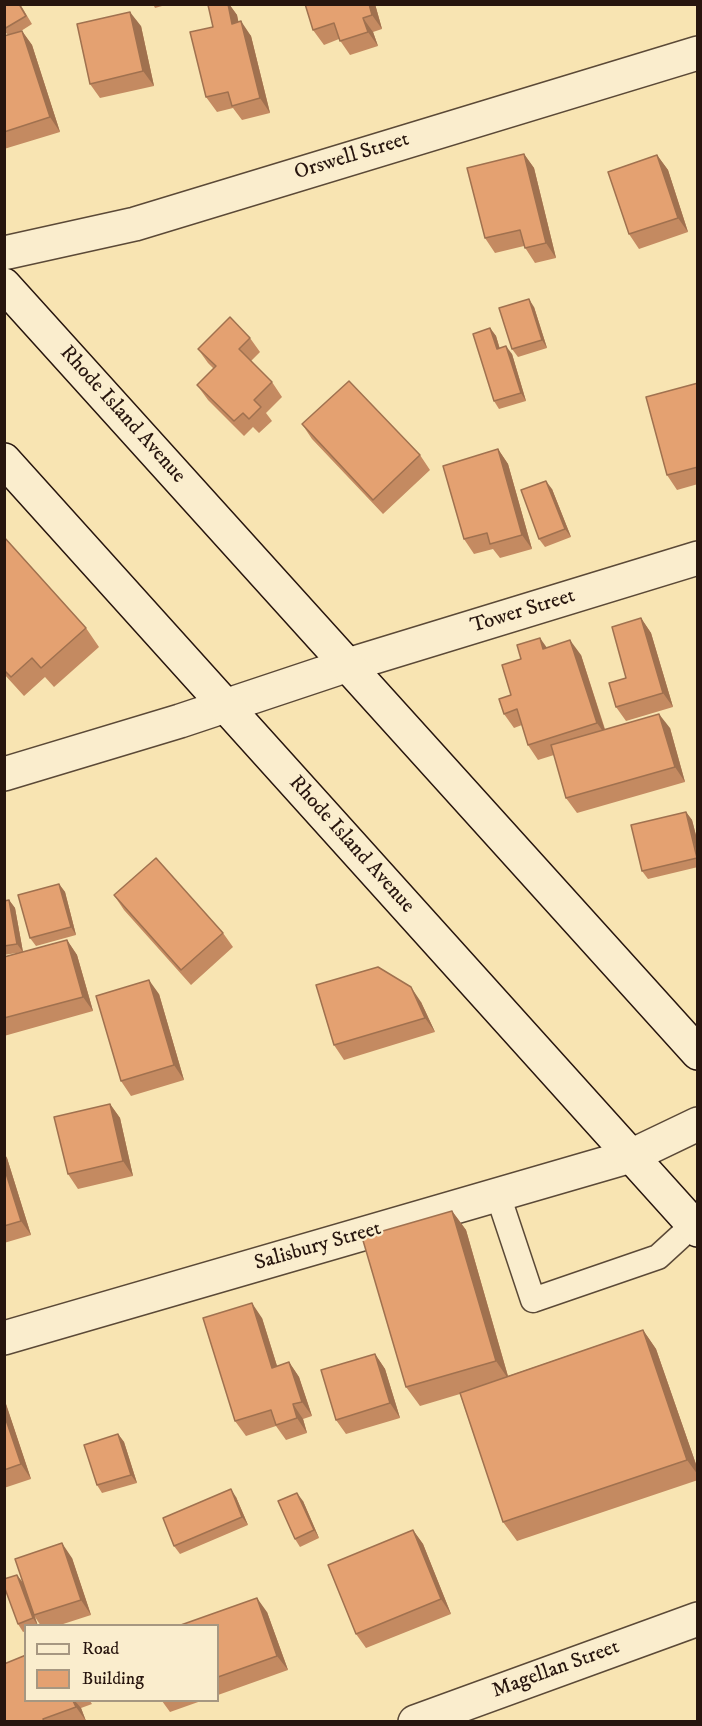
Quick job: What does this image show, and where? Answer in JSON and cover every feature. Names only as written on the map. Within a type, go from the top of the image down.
[{"type":"street","name":"Orswell Street","points":[[4,253],[135,224],[698,53]]},
{"type":"street","name":"Rhode Island Avenue","points":[[4,285],[698,1053]]},
{"type":"street","name":"Rhode Island Avenue","points":[[4,460],[695,1227]]},
{"type":"street","name":"Tower Street","points":[[226,707],[348,665],[698,558]]},
{"type":"street","points":[[4,774],[226,707]]},
{"type":"street","name":"Salisbury Street","points":[[4,1338],[631,1156],[698,1124]]},
{"type":"street","name":"Magellan Street","points":[[415,1722],[698,1619]]},
{"type":"lane","points":[[498,1195],[532,1300],[658,1257],[695,1227]]},
{"type":"building","points":[[4,4],[19,4],[26,16],[4,29]]},
{"type":"building","points":[[228,4],[232,24],[241,21],[260,98],[232,106],[228,92],[206,97],[190,32],[213,27],[208,5]]},
{"type":"building","points":[[305,4],[369,4],[372,15],[363,18],[368,32],[340,41],[334,23],[313,30]]},
{"type":"building","points":[[130,12],[143,71],[90,84],[77,24]]},
{"type":"building","points":[[22,31],[50,117],[4,132],[4,36]]},
{"type":"building","points":[[524,154],[546,243],[525,248],[520,230],[485,238],[467,168]]},
{"type":"building","points":[[657,155],[678,218],[629,234],[608,172]]},
{"type":"building","points":[[529,299],[542,340],[512,349],[499,308]]},
{"type":"building","points":[[230,317],[250,338],[239,349],[272,382],[254,400],[261,407],[249,419],[243,413],[234,421],[197,385],[216,366],[198,349]]},
{"type":"building","points":[[490,328],[497,349],[506,346],[521,393],[494,401],[473,334]]},
{"type":"building","points":[[349,381],[420,455],[373,500],[302,424]]},
{"type":"building","points":[[698,383],[698,467],[667,475],[646,397]]},
{"type":"building","points":[[498,449],[522,535],[490,544],[487,533],[464,539],[443,466]]},
{"type":"building","points":[[546,481],[565,529],[539,539],[521,490]]},
{"type":"building","points":[[4,537],[86,628],[41,668],[32,658],[11,677],[4,670]]},
{"type":"building","points":[[641,618],[663,693],[616,707],[609,683],[626,678],[612,627]]},
{"type":"building","points":[[540,638],[543,649],[570,640],[597,723],[528,745],[517,709],[504,714],[499,699],[511,695],[502,665],[521,659],[517,645]]},
{"type":"building","points":[[659,714],[675,767],[566,798],[551,745]]},
{"type":"building","points":[[686,812],[697,858],[642,871],[631,825]]},
{"type":"building","points":[[156,858],[223,933],[181,970],[114,895]]},
{"type":"building","points":[[59,884],[71,927],[30,938],[18,895]]},
{"type":"building","points":[[9,900],[17,944],[4,946],[4,901]]},
{"type":"building","points":[[67,940],[83,997],[4,1018],[4,957]]},
{"type":"building","points":[[378,967],[411,987],[425,1018],[334,1045],[316,985]]},
{"type":"building","points":[[149,980],[174,1065],[121,1081],[96,996]]},
{"type":"building","points":[[110,1104],[123,1161],[68,1174],[54,1117]]},
{"type":"building","points":[[4,1167],[21,1221],[4,1226]]},
{"type":"building","points":[[452,1211],[496,1361],[406,1387],[362,1237]]},
{"type":"building","points":[[252,1303],[272,1368],[289,1362],[302,1402],[293,1404],[297,1418],[276,1425],[271,1410],[235,1421],[203,1318]]},
{"type":"building","points":[[643,1330],[687,1460],[503,1522],[460,1393]]},
{"type":"building","points":[[375,1354],[390,1403],[336,1420],[321,1370]]},
{"type":"building","points":[[4,1414],[21,1464],[4,1470]]},
{"type":"building","points":[[118,1434],[131,1475],[97,1485],[84,1445]]},
{"type":"building","points":[[231,1489],[242,1517],[174,1546],[163,1518]]},
{"type":"building","points":[[297,1493],[314,1530],[295,1539],[278,1501]]},
{"type":"building","points":[[413,1530],[441,1599],[356,1634],[328,1565]]},
{"type":"building","points":[[62,1543],[81,1600],[34,1615],[15,1559]]},
{"type":"building","points":[[17,1575],[33,1618],[18,1624],[4,1586],[4,1579]]},
{"type":"building","points":[[257,1598],[277,1656],[219,1677],[219,1624],[184,1624]]},
{"type":"building","points":[[24,1656],[24,1702],[74,1702],[76,1707],[43,1719],[44,1722],[4,1722],[4,1664]]}]
